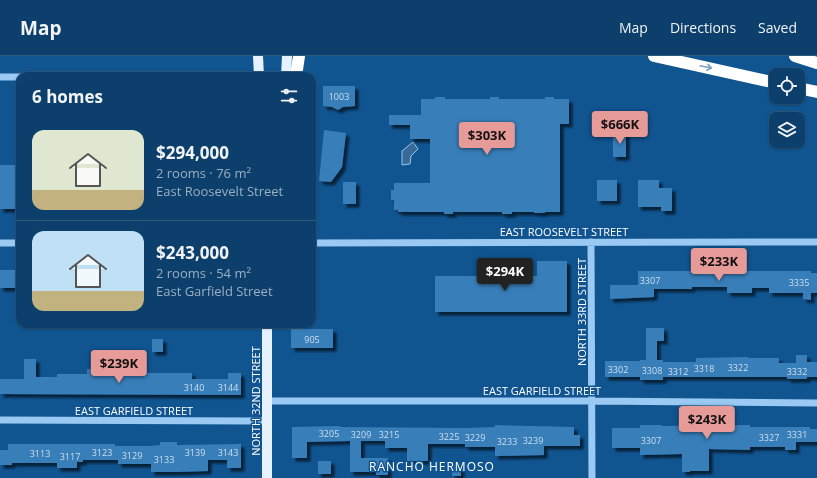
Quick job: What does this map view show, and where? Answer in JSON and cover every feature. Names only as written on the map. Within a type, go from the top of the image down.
[{"type":"highway","points":[[297,72],[299,56]]},
{"type":"highway","points":[[654,56],[769,81]]},
{"type":"highway","points":[[795,56],[817,63]]},
{"type":"highway","points":[[805,89],[817,92]]},
{"type":"main road","points":[[258,56],[258,72]]},
{"type":"main road","points":[[286,56],[286,72]]},
{"type":"main road","name":"NORTH 32ND STREET","points":[[267,328],[267,478]]},
{"type":"street","points":[[0,77],[16,77]]},
{"type":"street","points":[[0,242],[16,242]]},
{"type":"street","name":"NORTH 33RD STREET","points":[[591,242],[592,478]]},
{"type":"street","name":"EAST ROOSEVELT STREET","points":[[316,243],[817,242]]},
{"type":"street","name":"EAST GARFIELD STREET","points":[[267,401],[817,403]]},
{"type":"street","name":"EAST GARFIELD STREET","points":[[0,420],[267,421]]},
{"type":"water","points":[[413,142],[418,149],[411,156],[410,164],[402,165],[402,151]]},
{"type":"building","points":[[323,86],[355,86],[355,106],[343,107],[338,110],[332,107],[323,106]]},
{"type":"building","points":[[435,97],[445,97],[445,99],[490,99],[490,97],[499,97],[499,99],[545,99],[545,97],[554,97],[554,99],[569,99],[569,124],[560,124],[560,212],[512,212],[512,214],[502,214],[502,212],[453,212],[453,214],[444,214],[444,212],[398,212],[398,210],[394,210],[394,200],[391,200],[391,190],[394,190],[394,183],[430,183],[430,139],[410,139],[410,125],[389,125],[389,115],[421,115],[421,99],[435,99]]},
{"type":"building","points":[[324,130],[346,133],[342,167],[331,182],[319,181]]},
{"type":"building","points":[[613,133],[626,133],[626,157],[613,157]]},
{"type":"building","points":[[0,165],[16,165],[16,209],[0,209]]},
{"type":"building","points":[[597,180],[617,180],[617,201],[597,201]]},
{"type":"building","points":[[638,180],[659,180],[659,188],[672,188],[672,211],[661,211],[661,207],[638,207]]},
{"type":"building","points":[[343,182],[356,182],[356,204],[343,204]]},
{"type":"building","points":[[537,261],[567,261],[567,312],[435,312],[435,276],[537,276]]},
{"type":"building","points":[[0,270],[16,270],[16,288],[0,288]]},
{"type":"building","points":[[638,271],[811,271],[811,273],[817,273],[817,293],[811,293],[811,300],[803,299],[803,293],[769,293],[769,288],[752,288],[752,293],[727,293],[727,287],[692,287],[692,289],[654,289],[654,297],[610,299],[610,285],[638,285]]},
{"type":"building","points":[[646,328],[664,328],[664,341],[657,341],[657,360],[663,360],[663,362],[696,362],[696,358],[748,357],[779,358],[779,363],[796,363],[796,355],[807,355],[807,362],[817,362],[817,377],[807,377],[807,379],[787,379],[787,377],[663,377],[663,380],[640,380],[640,377],[605,377],[605,361],[646,360]]},
{"type":"building","points":[[291,329],[333,329],[333,348],[291,348]]},
{"type":"building","points":[[152,339],[163,339],[163,352],[152,352]]},
{"type":"building","points":[[24,359],[36,359],[36,377],[57,377],[57,374],[87,374],[87,369],[102,369],[102,373],[192,373],[192,379],[228,379],[228,373],[241,373],[241,395],[0,394],[0,379],[24,379]]},
{"type":"building","points":[[495,425],[574,427],[574,435],[580,435],[580,446],[544,446],[544,455],[495,456],[495,447],[465,447],[465,444],[428,444],[428,461],[407,461],[407,448],[385,448],[385,441],[361,441],[361,458],[388,458],[388,475],[376,475],[376,472],[350,472],[350,441],[307,442],[307,458],[292,458],[292,427],[340,426],[465,428],[495,427]]},
{"type":"building","points":[[640,425],[750,425],[750,427],[810,427],[810,429],[817,429],[817,442],[796,442],[796,450],[785,450],[785,447],[750,447],[750,450],[709,449],[709,471],[682,472],[682,454],[640,455],[640,448],[612,448],[612,428],[640,428]]},
{"type":"building","points":[[160,442],[177,442],[177,445],[241,444],[241,468],[227,468],[227,460],[208,460],[208,471],[177,472],[151,472],[151,464],[118,464],[118,460],[83,460],[83,462],[77,462],[77,468],[57,468],[57,463],[12,463],[12,465],[0,465],[0,450],[8,450],[8,444],[115,444],[115,446],[151,446],[160,445]]},
{"type":"building","points":[[318,461],[331,461],[331,474],[318,474]]},
{"type":"building","points":[[452,465],[461,465],[461,476],[452,476]]},
{"type":"district","name":"RANCHO HERMOSO","points":[[432,466]]}]
